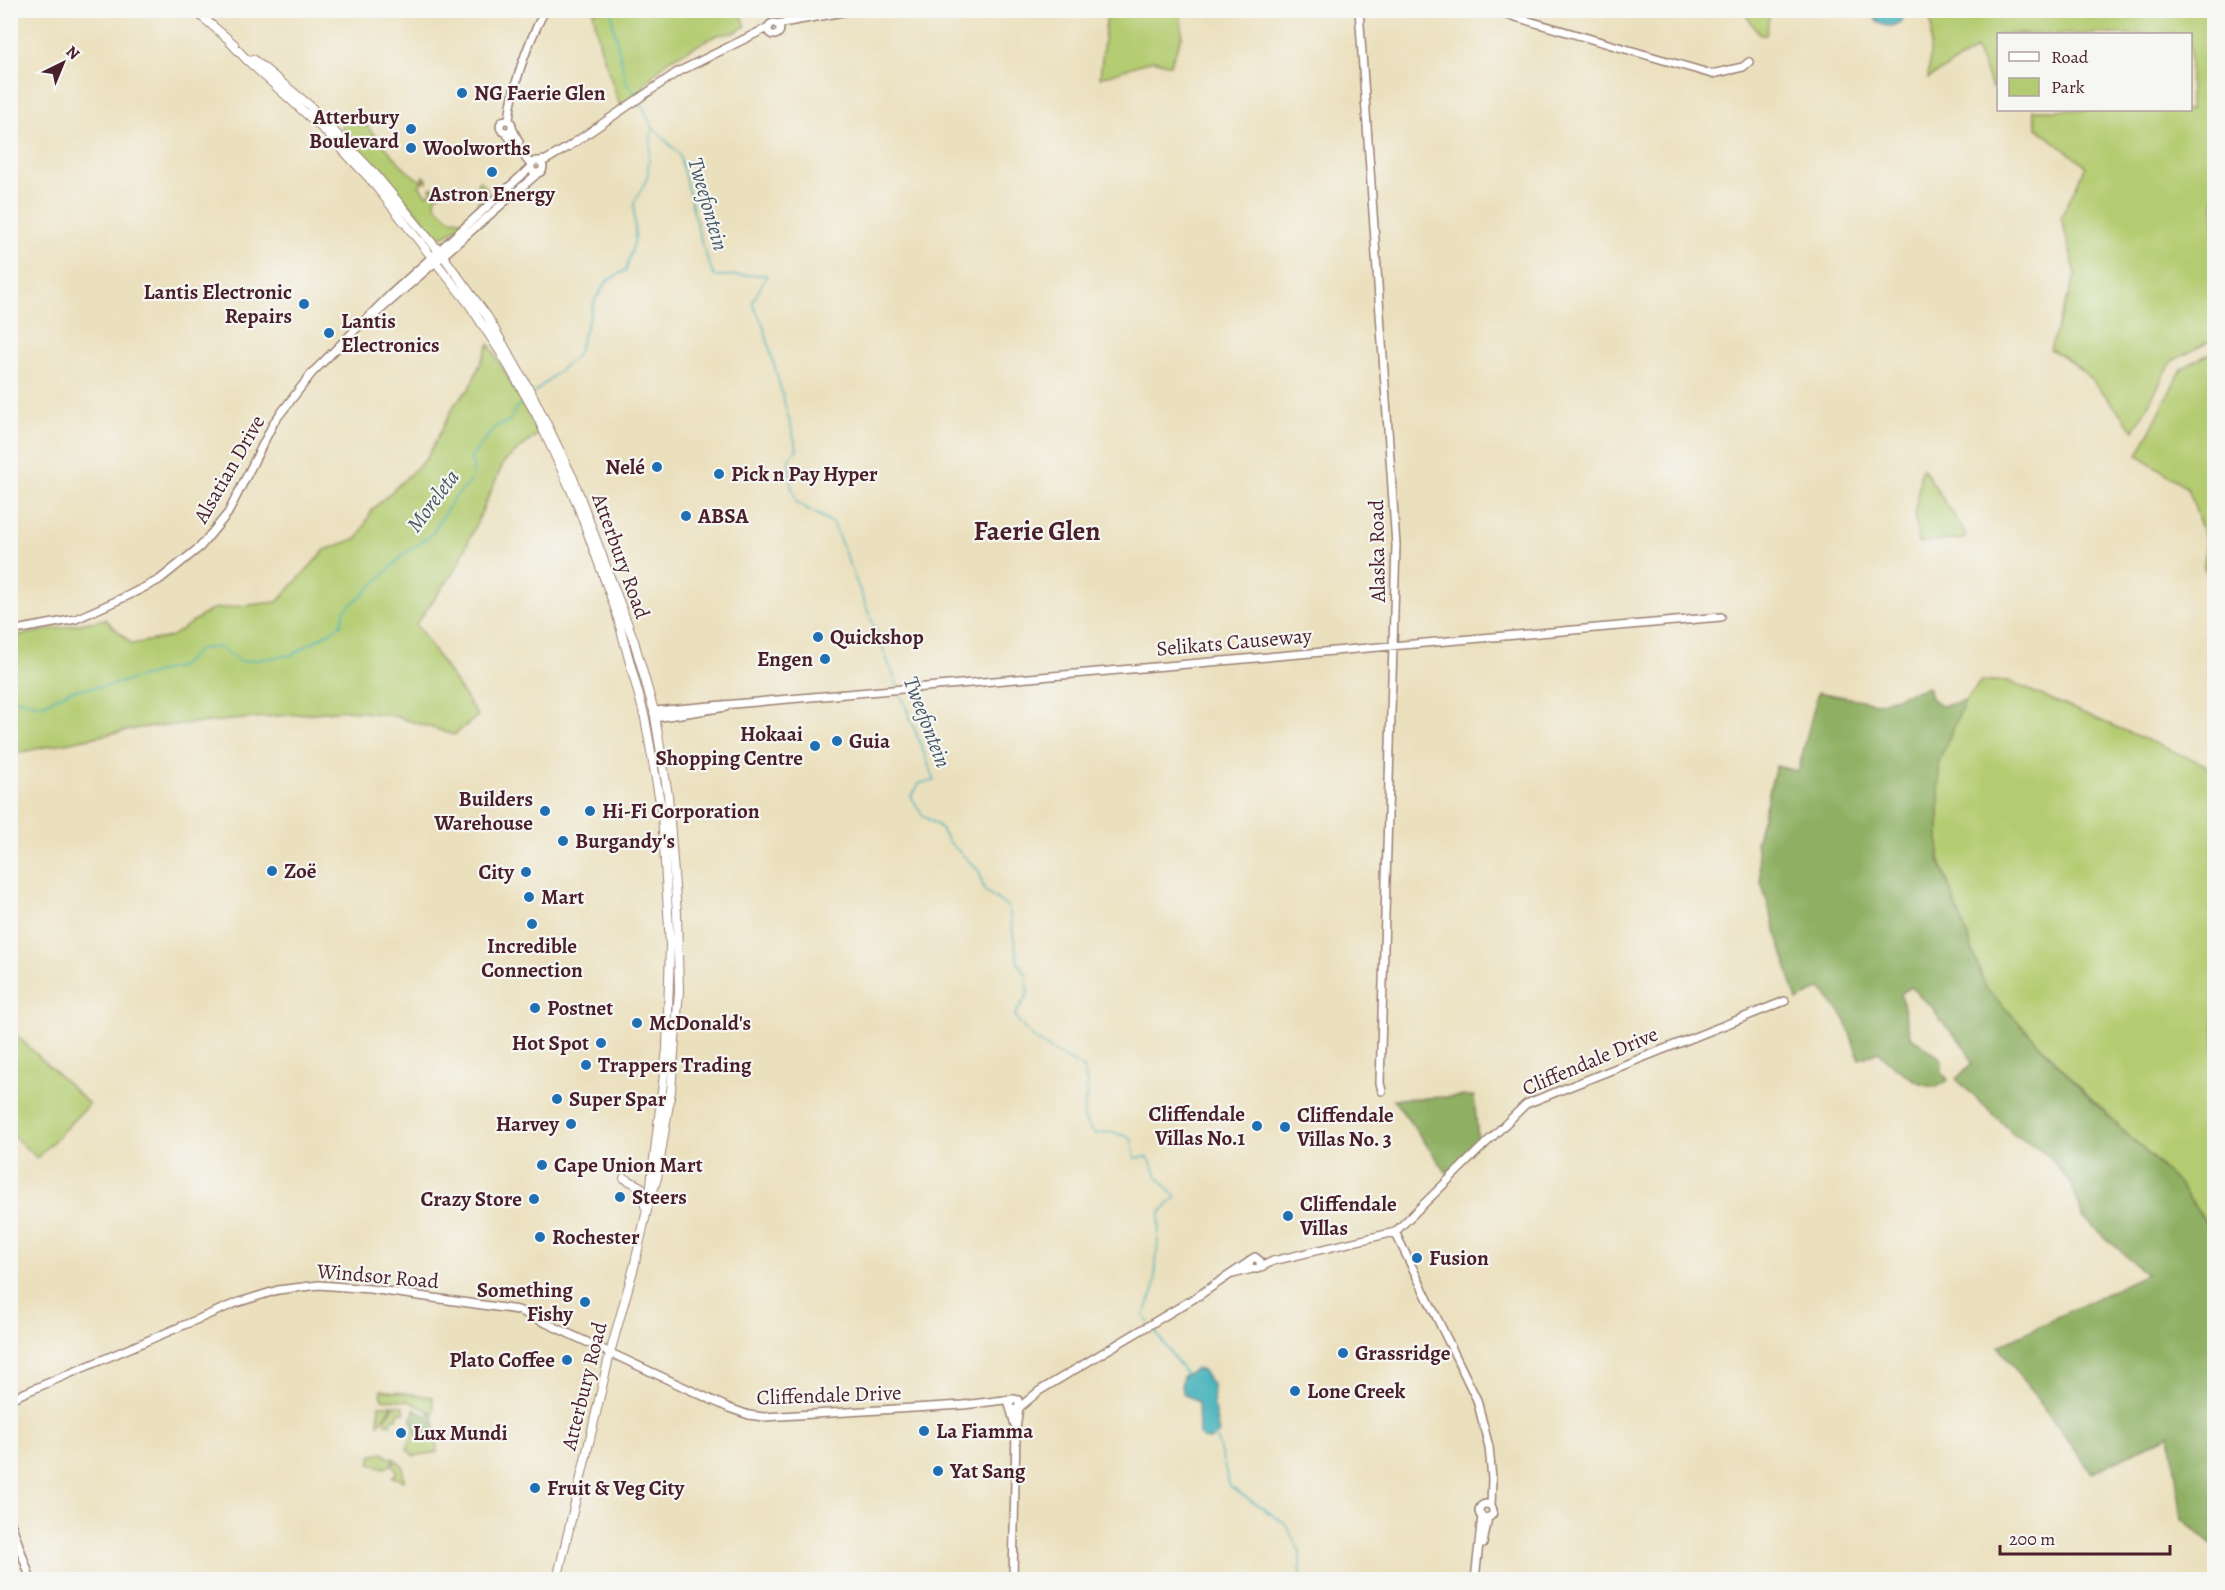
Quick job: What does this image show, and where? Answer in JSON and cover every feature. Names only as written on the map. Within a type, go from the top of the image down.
[{"type":"main road","name":"Atterbury Road","points":[[194,10],[304,110],[370,179],[438,256],[520,379],[573,478],[634,641],[655,714],[669,811],[677,918],[679,992],[665,1135],[657,1178],[610,1353],[557,1580]]},
{"type":"main road","name":"Atterbury Road","points":[[538,412],[576,501],[615,608],[645,718],[662,813],[669,919],[670,1014],[649,1201]]},
{"type":"main road","points":[[624,1178],[638,1184],[641,1188],[645,1216]]},
{"type":"street","points":[[541,171],[543,164],[535,163],[509,130],[500,126],[506,120],[527,49],[545,10]]},
{"type":"street","points":[[770,31],[772,24],[779,27],[794,21],[854,10]]},
{"type":"street","name":"Alaska Road","points":[[1359,10],[1382,361],[1395,515],[1394,645],[1382,1091]]},
{"type":"street","points":[[1491,10],[1712,74],[1743,67],[1749,62]]},
{"type":"street","points":[[438,256],[535,163],[546,160],[568,147],[691,65],[756,34],[770,31],[776,35],[779,27]]},
{"type":"street","points":[[506,120],[512,124],[509,130]]},
{"type":"street","points":[[438,256],[568,147]]},
{"type":"street","points":[[535,163],[533,171],[541,171]]},
{"type":"street","name":"Alsatian Drive","points":[[10,631],[64,621],[97,610],[159,580],[200,547],[228,513],[279,415],[312,373],[355,330],[438,256]]},
{"type":"street","name":"Selikats Causeway","points":[[655,714],[749,702],[1721,617]]},
{"type":"street","name":"Cliffendale Drive","points":[[1395,1232],[1526,1104],[1785,1001]]},
{"type":"street","points":[[1260,1263],[1255,1270],[1250,1265],[1253,1258],[1260,1263],[1273,1261],[1395,1232],[1475,1396],[1486,1431],[1490,1469],[1489,1505],[1493,1513],[1485,1517]]},
{"type":"street","name":"Cliffendale Drive","points":[[991,1403],[1015,1408],[1039,1391],[1250,1265]]},
{"type":"street","name":"Windsor Road","points":[[10,1399],[236,1303],[278,1290],[319,1285],[370,1289],[518,1310],[610,1353]]},
{"type":"street","name":"Cliffendale Drive","points":[[610,1353],[694,1393],[749,1415],[764,1417],[991,1403],[1039,1391]]},
{"type":"street","points":[[1013,1580],[1016,1429],[1015,1408],[1009,1402],[1014,1399]]},
{"type":"street","points":[[1475,1580],[1485,1517],[1480,1508],[1489,1505]]},
{"type":"street","points":[[10,1520],[31,1580]]},
{"type":"green space","points":[[593,11],[739,11],[746,26],[733,33],[717,35],[667,61],[644,85],[644,90],[620,106],[600,46]]},
{"type":"green space","points":[[1107,11],[1181,11],[1182,36],[1170,65],[1153,60],[1100,78]]},
{"type":"green space","points":[[1743,11],[1770,11],[1766,35],[1760,35]]},
{"type":"green space","points":[[1927,11],[2214,11],[2214,339],[2172,361],[2134,431],[2086,375],[2063,356],[2050,349],[2076,274],[2061,217],[2086,166],[2037,128],[2033,111],[2192,111],[2192,33],[1997,33],[1997,86],[1992,88],[1976,49],[1928,79],[1932,26]]},
{"type":"green space","points":[[356,115],[364,120],[363,122],[407,171],[421,181],[424,176],[427,179],[427,182],[424,180],[419,186],[427,195],[432,191],[430,188],[435,187],[440,195],[436,195],[435,205],[450,219],[463,220],[478,205],[478,201],[482,200],[483,189],[477,185],[479,181],[486,187],[487,196],[458,227],[439,237],[345,134],[342,127],[344,122]]},
{"type":"green space","points":[[489,344],[539,433],[504,462],[456,569],[416,624],[478,716],[454,735],[394,716],[347,710],[139,728],[11,754],[11,637],[105,619],[132,644],[170,637],[212,609],[277,602],[325,550],[358,538],[372,510],[427,458],[456,402],[469,389]]},
{"type":"green space","points":[[2214,351],[2214,588],[2204,568],[2206,541],[2188,488],[2138,455],[2181,369]]},
{"type":"green space","points":[[1923,468],[1966,534],[1964,539],[1918,543],[1915,512]]},
{"type":"green space","points":[[1981,681],[2008,681],[2206,765],[2214,774],[2214,1235],[2179,1184],[2091,1098],[1986,988],[1939,858],[1939,761],[1965,701]]},
{"type":"green space","points":[[1928,687],[1931,698],[1941,706],[1965,701],[1939,761],[1939,858],[1986,988],[2090,1098],[2179,1184],[2214,1235],[2214,1547],[2182,1519],[2170,1434],[2092,1473],[1998,1346],[2146,1274],[2083,1217],[2072,1185],[2046,1153],[2015,1135],[1956,1079],[1972,1063],[1965,1046],[1941,1021],[1933,1008],[1910,987],[1901,994],[1910,1036],[1942,1059],[1942,1072],[1948,1081],[1934,1087],[1912,1079],[1879,1052],[1859,1059],[1845,1019],[1821,988],[1797,1001],[1761,882],[1756,842],[1776,766],[1798,771],[1818,692],[1877,703]]},
{"type":"green space","points":[[10,1029],[89,1104],[37,1158],[11,1134]]},
{"type":"green space","points":[[1474,1096],[1478,1140],[1447,1173],[1393,1099]]},
{"type":"green space","points":[[381,1390],[433,1397],[434,1412],[408,1401],[382,1399]]},
{"type":"green space","points":[[379,1405],[393,1405],[378,1424]]},
{"type":"green space","points":[[395,1405],[403,1406],[405,1413],[399,1412],[391,1424],[386,1423],[385,1419]]},
{"type":"green space","points":[[414,1409],[427,1416],[429,1411],[433,1413],[436,1432],[428,1434],[426,1432],[418,1436],[413,1427],[414,1423],[411,1422]]},
{"type":"green space","points":[[415,1428],[418,1436],[426,1437],[436,1432],[437,1452],[414,1456],[407,1449]]},
{"type":"green space","points":[[384,1453],[387,1457],[393,1458],[391,1465],[385,1468],[370,1464],[372,1455]]},
{"type":"green space","points":[[395,1459],[403,1467],[404,1481],[392,1477],[397,1472],[393,1465]]},
{"type":"water","points":[[1872,10],[1907,11],[1901,22],[1887,26],[1876,20]]},
{"type":"water","points":[[1195,1369],[1203,1371],[1212,1385],[1219,1433],[1210,1440],[1204,1439],[1199,1434],[1198,1403],[1184,1395],[1181,1387],[1183,1376]]},
{"type":"waterway","name":"Moreleta","points":[[612,10],[626,82],[638,96]]},
{"type":"waterway","name":"Moreleta","points":[[534,393],[577,355],[595,300],[607,281],[626,270],[635,239],[634,203],[647,179],[652,127],[640,100]]},
{"type":"waterway","name":"Tweefontein","points":[[652,127],[679,154],[702,245],[714,276],[767,275],[752,303],[763,324],[797,449],[789,458],[791,485],[797,503],[833,523],[898,687]]},
{"type":"waterway","name":"Moreleta","points":[[10,698],[41,705],[72,690],[107,686],[181,666],[200,649],[220,647],[241,662],[292,655],[341,625],[345,609],[364,594],[403,555],[431,535],[454,498],[470,483],[474,468],[470,459],[495,427],[509,421],[517,407],[525,400]]},
{"type":"waterway","name":"Tweefontein","points":[[900,692],[935,781],[920,783],[911,796],[922,815],[939,826],[948,841],[979,871],[984,890],[1009,908],[1018,963],[1027,975],[1028,994],[1015,1015],[1036,1040],[1084,1068],[1087,1088],[1084,1117],[1095,1134],[1112,1132],[1131,1138],[1135,1158],[1148,1157],[1158,1177],[1176,1197],[1160,1213],[1154,1290],[1144,1316],[1149,1323]]},
{"type":"waterway","name":"Tweefontein","points":[[1152,1327],[1186,1374]]},
{"type":"waterway","name":"Tweefontein","points":[[1216,1436],[1230,1487],[1285,1523],[1300,1552],[1301,1580]]},
{"type":"place","name":"NG Faerie Glen","points":[[462,93]]},
{"type":"place","name":"Atterbury Boulevard","points":[[411,129]]},
{"type":"place","name":"Woolworths","points":[[411,148]]},
{"type":"place","name":"Astron Energy","points":[[492,172]]},
{"type":"place","name":"Lantis Electronic Repairs","points":[[304,304]]},
{"type":"place","name":"Lantis Electronics","points":[[329,333]]},
{"type":"place","name":"Nelé","points":[[657,467]]},
{"type":"place","name":"Pick n Pay Hyper","points":[[719,474]]},
{"type":"place","name":"ABSA","points":[[686,516]]},
{"type":"place","name":"Quickshop","points":[[818,637]]},
{"type":"place","name":"Engen","points":[[825,659]]},
{"type":"place","name":"Guia","points":[[837,741]]},
{"type":"place","name":"Hokaai Shopping Centre","points":[[815,746]]},
{"type":"place","name":"Builders Warehouse","points":[[545,811]]},
{"type":"place","name":"Hi-Fi Corporation","points":[[590,811]]},
{"type":"place","name":"Burgandy's","points":[[563,841]]},
{"type":"place","name":"Zoë","points":[[272,871]]},
{"type":"place","name":"City","points":[[526,872]]},
{"type":"place","name":"Mart","points":[[529,897]]},
{"type":"place","name":"Incredible Connection","points":[[532,924]]},
{"type":"place","name":"Postnet","points":[[535,1008]]},
{"type":"place","name":"McDonald's","points":[[637,1023]]},
{"type":"place","name":"Hot Spot","points":[[601,1043]]},
{"type":"place","name":"Trappers Trading","points":[[586,1065]]},
{"type":"place","name":"Super Spar","points":[[557,1099]]},
{"type":"place","name":"Harvey","points":[[571,1124]]},
{"type":"place","name":"Cliffendale Villas No.1","points":[[1257,1126]]},
{"type":"place","name":"Cliffendale Villas No. 3","points":[[1285,1127]]},
{"type":"place","name":"Cape Union Mart","points":[[542,1165]]},
{"type":"place","name":"Steers","points":[[620,1197]]},
{"type":"place","name":"Crazy Store","points":[[534,1199]]},
{"type":"place","name":"Cliffendale Villas","points":[[1288,1216]]},
{"type":"place","name":"Rochester","points":[[540,1237]]},
{"type":"place","name":"Fusion","points":[[1417,1258]]},
{"type":"place","name":"Something Fishy","points":[[585,1302]]},
{"type":"place","name":"Grassridge","points":[[1343,1353]]},
{"type":"place","name":"Plato Coffee","points":[[567,1360]]},
{"type":"place","name":"Lone Creek","points":[[1295,1391]]},
{"type":"place","name":"La Fiamma","points":[[924,1431]]},
{"type":"place","name":"Lux Mundi","points":[[401,1433]]},
{"type":"place","name":"Yat Sang","points":[[938,1471]]},
{"type":"place","name":"Fruit & Veg City","points":[[535,1488]]},
{"type":"district","name":"Faerie Glen","points":[[1037,531]]}]
